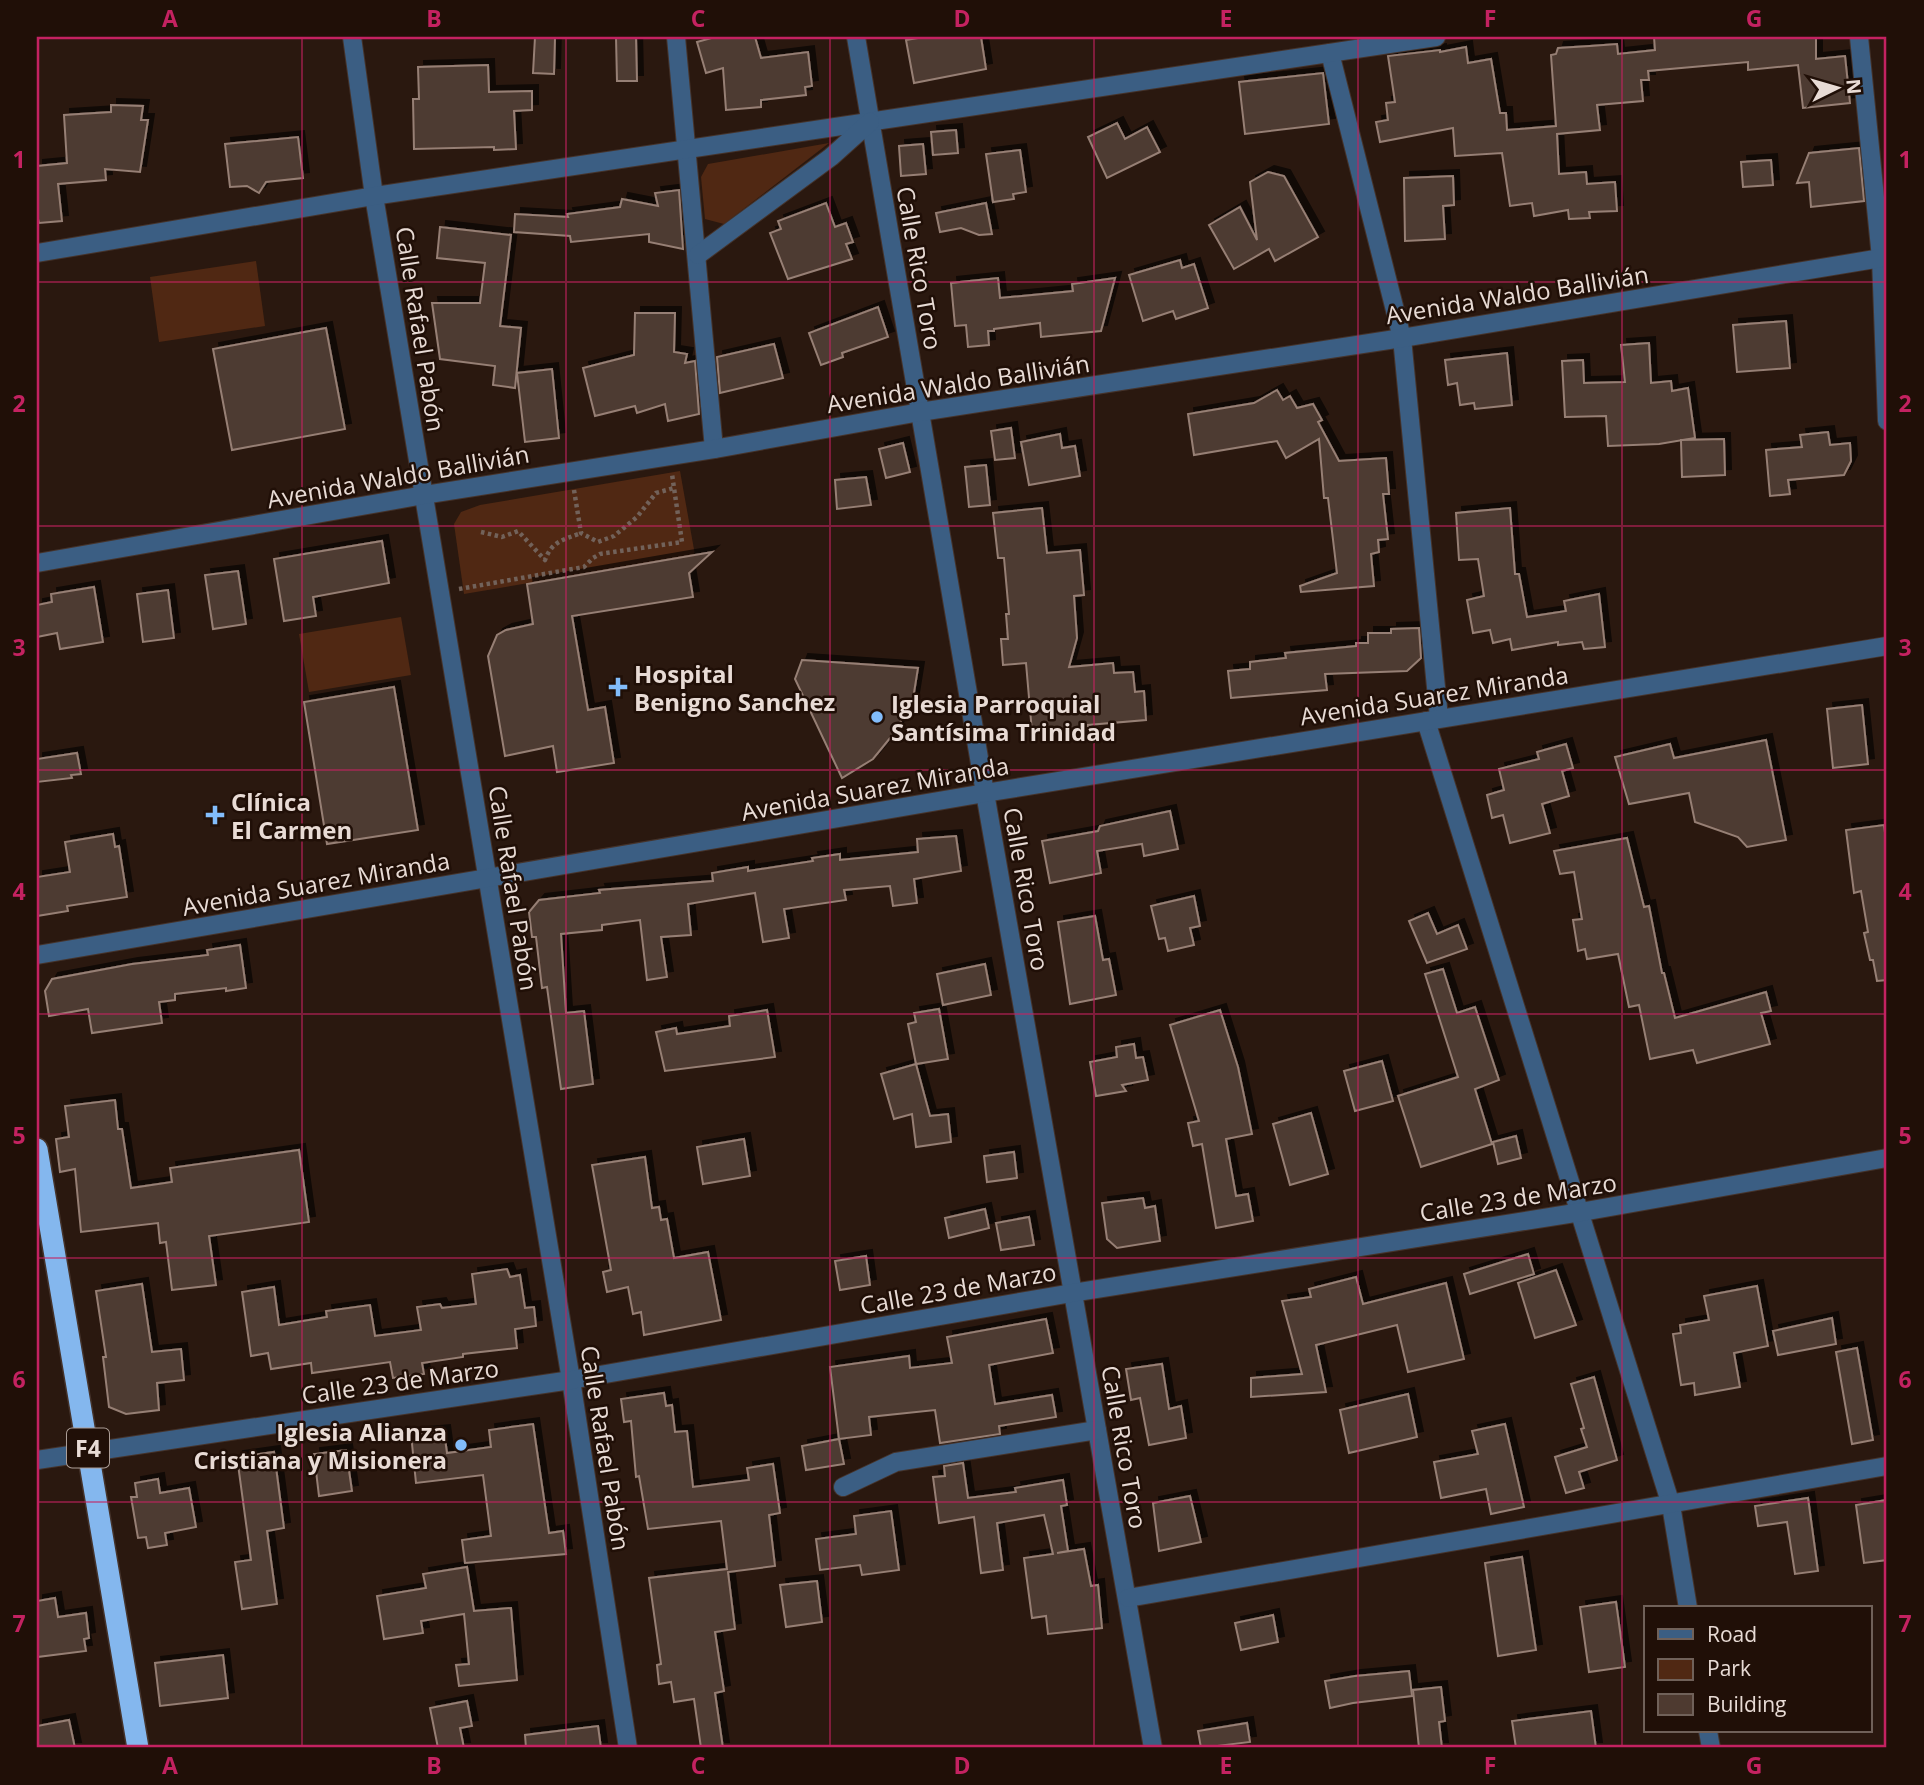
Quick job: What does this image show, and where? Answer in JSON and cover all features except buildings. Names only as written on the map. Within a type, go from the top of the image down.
[{"type":"highway","name":"F4","points":[[37,1149],[138,1748]]},
{"type":"street","name":"Calle Rafael Pabón","points":[[352,37],[374,196],[571,1380],[628,1748]]},
{"type":"street","points":[[676,37],[714,449]]},
{"type":"street","name":"Calle Rico Toro","points":[[856,37],[985,793],[1153,1748]]},
{"type":"street","points":[[37,253],[374,196],[1436,37]]},
{"type":"street","points":[[1859,37],[1884,258],[1887,421]]},
{"type":"street","points":[[1330,53],[1402,338],[1433,720],[1671,1505],[1688,1606]]},
{"type":"street","points":[[698,256],[831,157],[870,122]]},
{"type":"street","name":"Avenida Waldo Ballivián","points":[[37,563],[920,412],[1402,338],[1884,258]]},
{"type":"street","name":"Avenida Suarez Miranda","points":[[37,955],[985,793],[1887,646]]},
{"type":"street","name":"Calle 23 de Marzo","points":[[37,1460],[571,1380],[1072,1293],[1581,1212],[1887,1158]]},
{"type":"street","points":[[843,1487],[896,1462],[1097,1430]]},
{"type":"street","points":[[1128,1598],[1887,1466]]},
{"type":"path","points":[[440,592],[584,567],[600,554],[682,542],[669,456]]},
{"type":"path","points":[[572,472],[581,533]]},
{"type":"path","points":[[481,532],[502,537],[518,531],[545,560],[549,549],[556,542],[581,533],[598,542],[614,536],[638,517],[656,493],[674,488]]},
{"type":"green space","points":[[829,143],[724,224],[705,219],[701,177],[708,164]]},
{"type":"green space","points":[[256,261],[265,326],[159,342],[150,277]]},
{"type":"green space","points":[[680,471],[695,555],[464,594],[454,524],[461,512],[480,505]]},
{"type":"green space","points":[[401,617],[411,675],[309,692],[299,634]]},
{"type":"place","name":"Hospital Benigno Sanchez","points":[[618,687]]},
{"type":"place","name":"Iglesia Parroquial Santísima Trinidad","points":[[877,717]]},
{"type":"place","name":"Clínica El Carmen","points":[[215,815]]},
{"type":"place","name":"Iglesia Alianza Cristiana y Misionera","points":[[461,1445]]}]
